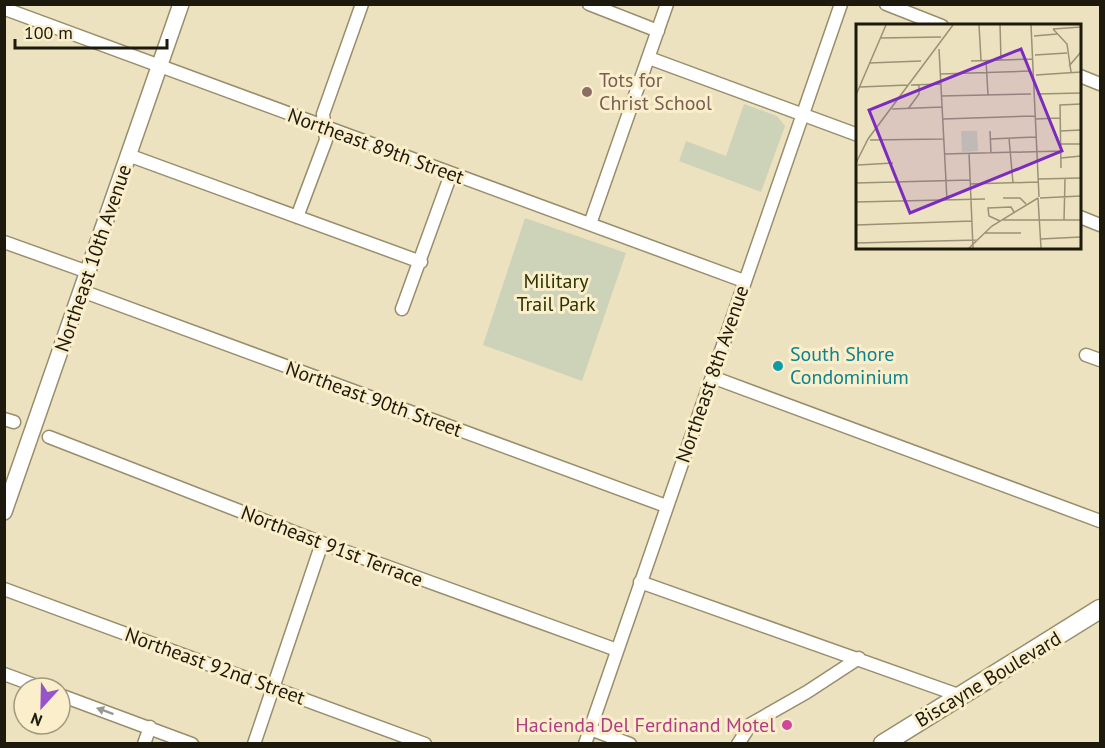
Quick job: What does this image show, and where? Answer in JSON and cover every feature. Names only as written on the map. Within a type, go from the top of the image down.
[{"type":"main road","name":"Biscayne Boulevard","points":[[883,744],[1098,612]]},
{"type":"street","name":"Northeast 10th Avenue","points":[[4,512],[181,4]]},
{"type":"street","points":[[297,217],[326,140],[323,114],[362,4]]},
{"type":"street","points":[[589,4],[658,31]]},
{"type":"street","points":[[590,224],[667,4]]},
{"type":"street","name":"Northeast 8th Avenue","points":[[585,744],[840,4]]},
{"type":"street","points":[[886,4],[937,24]]},
{"type":"street","name":"Northeast 89th Street","points":[[7,10],[744,281]]},
{"type":"street","points":[[649,58],[856,134]]},
{"type":"street","points":[[1081,76],[1101,84]]},
{"type":"street","points":[[128,155],[421,262]]},
{"type":"street","points":[[402,309],[421,262],[451,174]]},
{"type":"street","points":[[1081,217],[1101,225]]},
{"type":"street","points":[[4,242],[88,272]]},
{"type":"street","name":"Northeast 90th Street","points":[[82,291],[666,506]]},
{"type":"street","points":[[1086,355],[1101,360]]},
{"type":"street","points":[[712,377],[1101,521]]},
{"type":"street","name":"Northeast 91st Terrace","points":[[49,437],[322,543],[617,650]]},
{"type":"street","points":[[254,744],[322,543]]},
{"type":"street","points":[[640,582],[962,696]]},
{"type":"street","name":"Northeast 92nd Street","points":[[4,589],[425,744]]},
{"type":"street","points":[[738,744],[751,724],[807,693],[859,658]]},
{"type":"street","points":[[72,698],[192,744]]},
{"type":"street","points":[[144,744],[150,727]]},
{"type":"street","points":[[590,729],[630,744]]},
{"type":"green space","points":[[744,104],[777,116],[785,126],[761,192],[679,161],[686,141],[726,156]]},
{"type":"green space","name":"Military Trail Park","points":[[525,218],[626,253],[582,381],[483,345]]},
{"type":"place","name":"Tots for Christ School","points":[[587,92]]},
{"type":"place","name":"South Shore Condominium","points":[[778,366]]},
{"type":"place","name":"Hacienda Del Ferdinand Motel","points":[[787,725]]}]
